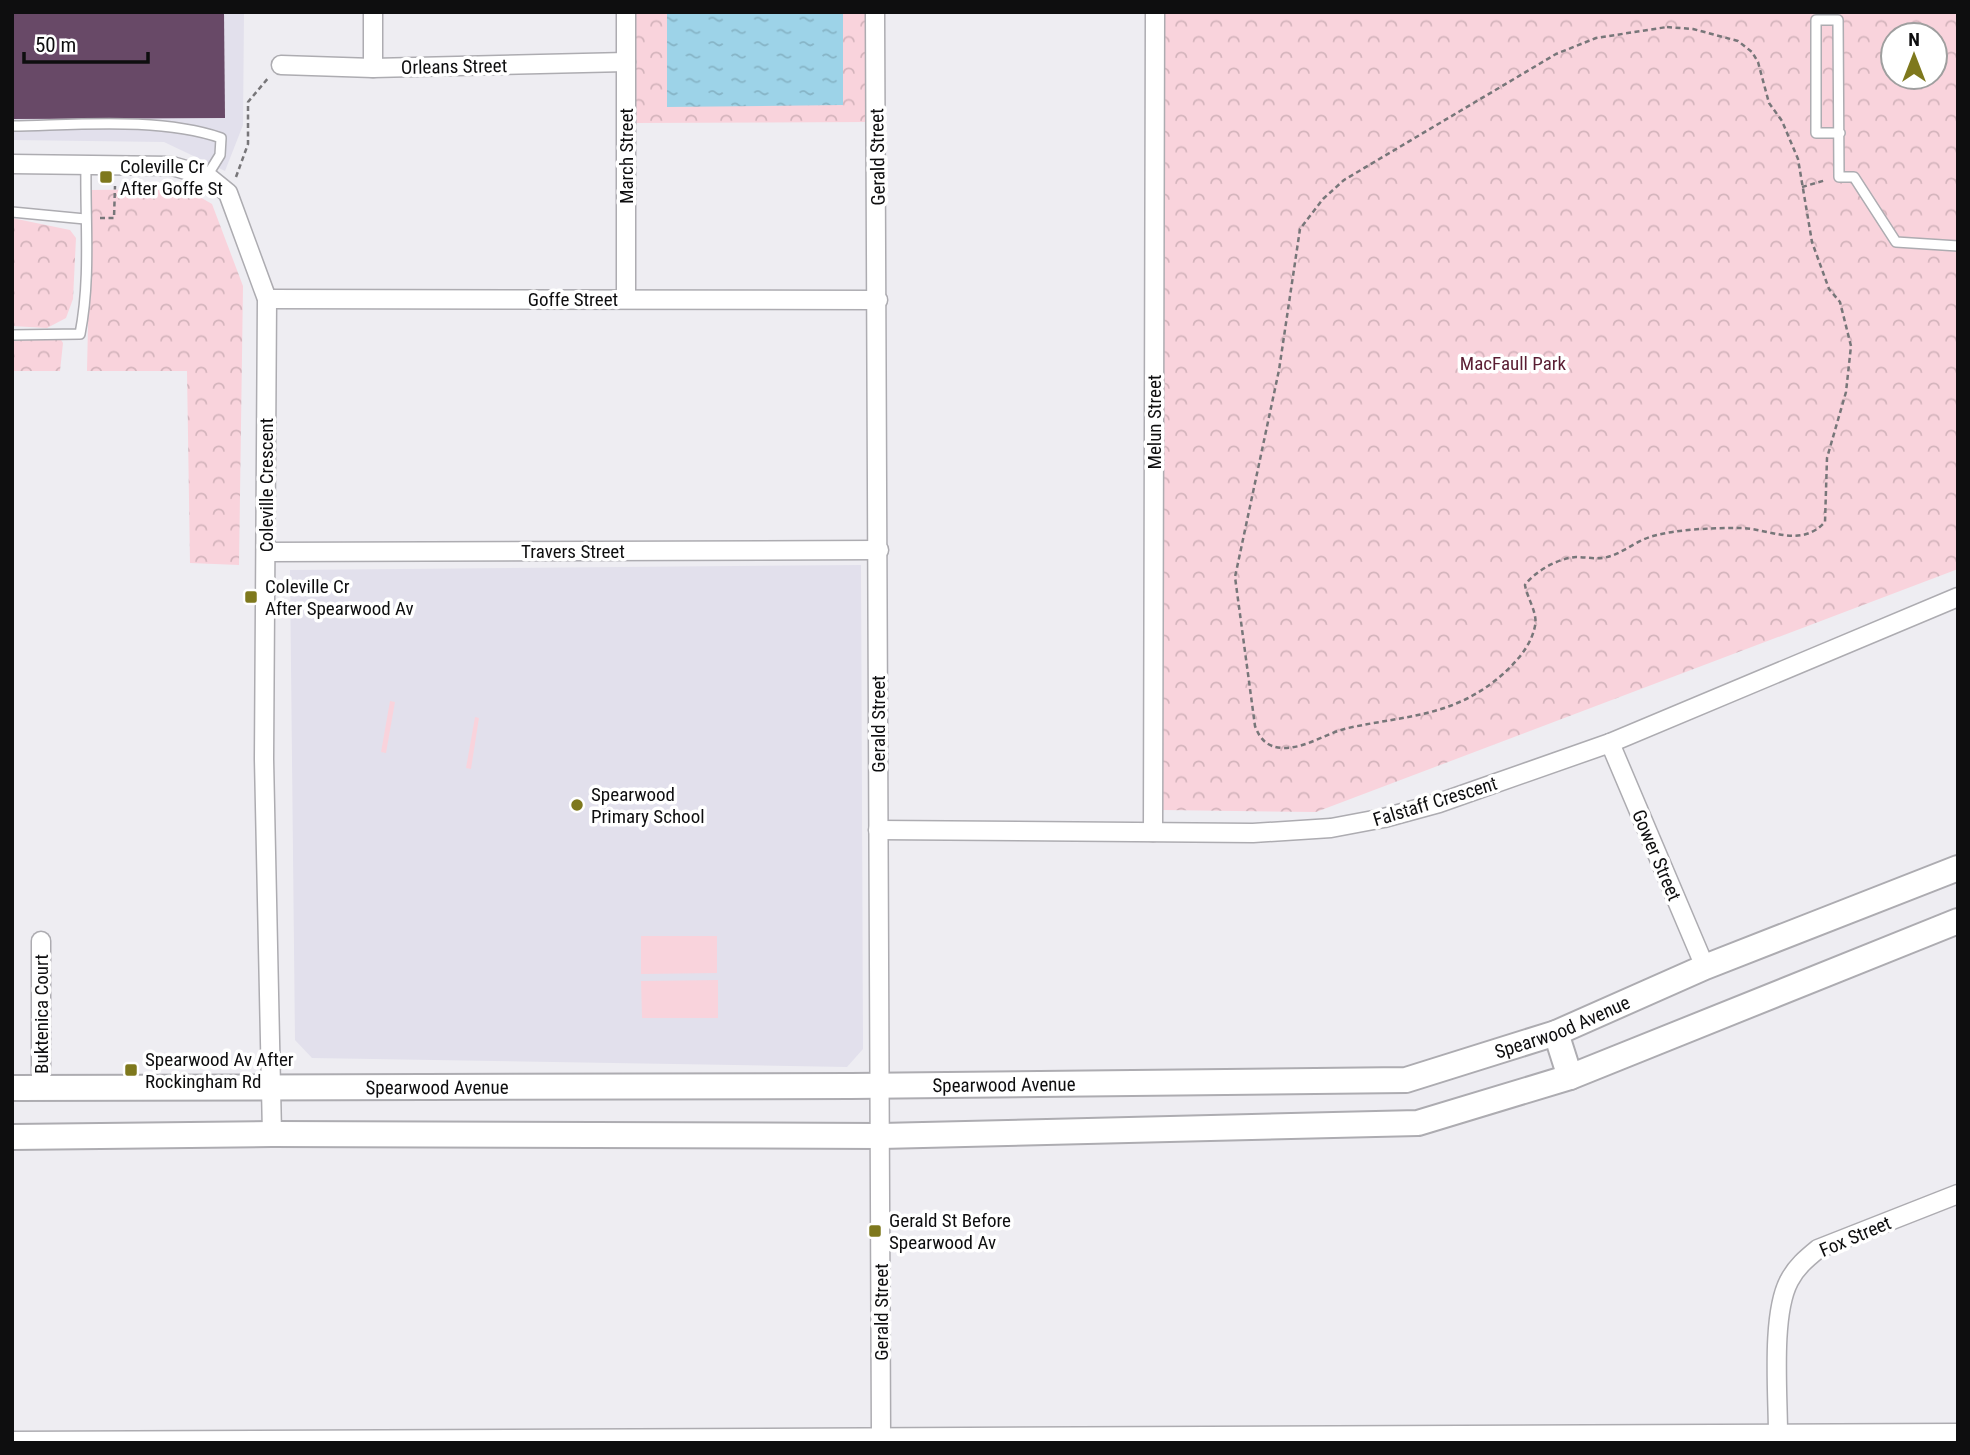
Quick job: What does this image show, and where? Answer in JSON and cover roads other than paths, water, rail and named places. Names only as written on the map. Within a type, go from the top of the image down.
[{"type":"main road","name":"Spearwood Avenue","points":[[12,1087],[882,1085],[1406,1080],[1556,1033],[1705,967],[1958,868]]},
{"type":"main road","points":[[12,1137],[272,1134],[881,1136],[1418,1123],[1570,1077],[1958,921]]},
{"type":"main road","points":[[1556,1033],[1570,1077]]},
{"type":"street","points":[[373,12],[373,68]]},
{"type":"street","name":"March Street","points":[[626,12],[626,299]]},
{"type":"street","name":"Gerald Street","points":[[875,12],[878,830],[882,1085],[881,1436]]},
{"type":"street","name":"Melun Street","points":[[1153,832],[1155,12]]},
{"type":"street","name":"Orleans Street","points":[[281,65],[373,68],[626,62]]},
{"type":"street","points":[[12,164],[172,166],[207,176]]},
{"type":"street","name":"Coleville Crescent","points":[[207,176],[228,193],[267,299],[264,759],[272,1134]]},
{"type":"street","name":"Goffe Street","points":[[267,299],[878,300]]},
{"type":"street","name":"Travers Street","points":[[266,552],[879,550]]},
{"type":"street","name":"Falstaff Crescent","points":[[878,830],[1253,833],[1331,828],[1439,803],[1610,743],[1958,597]]},
{"type":"street","name":"Gower Street","points":[[1610,743],[1705,967]]},
{"type":"street","name":"Buktenica Court","points":[[41,941],[41,1087]]},
{"type":"street","name":"Fox Street","points":[[1778,1434],[1779,1315],[1789,1280],[1802,1262],[1818,1248],[1958,1194]]},
{"type":"street","points":[[12,1441],[633,1440],[881,1436],[1636,1439],[1778,1434],[1854,1438],[1958,1433]]},
{"type":"lane","points":[[1840,133],[1816,133],[1816,20],[1838,20],[1840,133],[1839,177],[1854,177],[1896,242],[1958,246]]},
{"type":"lane","points":[[12,126],[111,125],[198,130],[221,138],[220,155],[207,176]]},
{"type":"lane","points":[[12,335],[80,334],[86,285],[86,165]]},
{"type":"lane","points":[[12,212],[85,219]]},
{"type":"water","points":[[667,12],[843,12],[843,105],[667,107]]},
{"type":"place","name":"Coleville Cr After Goffe St","points":[[106,177]]},
{"type":"place","name":"Coleville Cr After Spearwood Av","points":[[251,597]]},
{"type":"place","name":"Spearwood Primary School","points":[[577,805]]},
{"type":"place","name":"Spearwood Av After Rockingham Rd","points":[[131,1070]]},
{"type":"place","name":"Gerald St Before Spearwood Av","points":[[875,1231]]},
{"type":"park label","name":"MacFaull Park","points":[[1513,363]]}]
